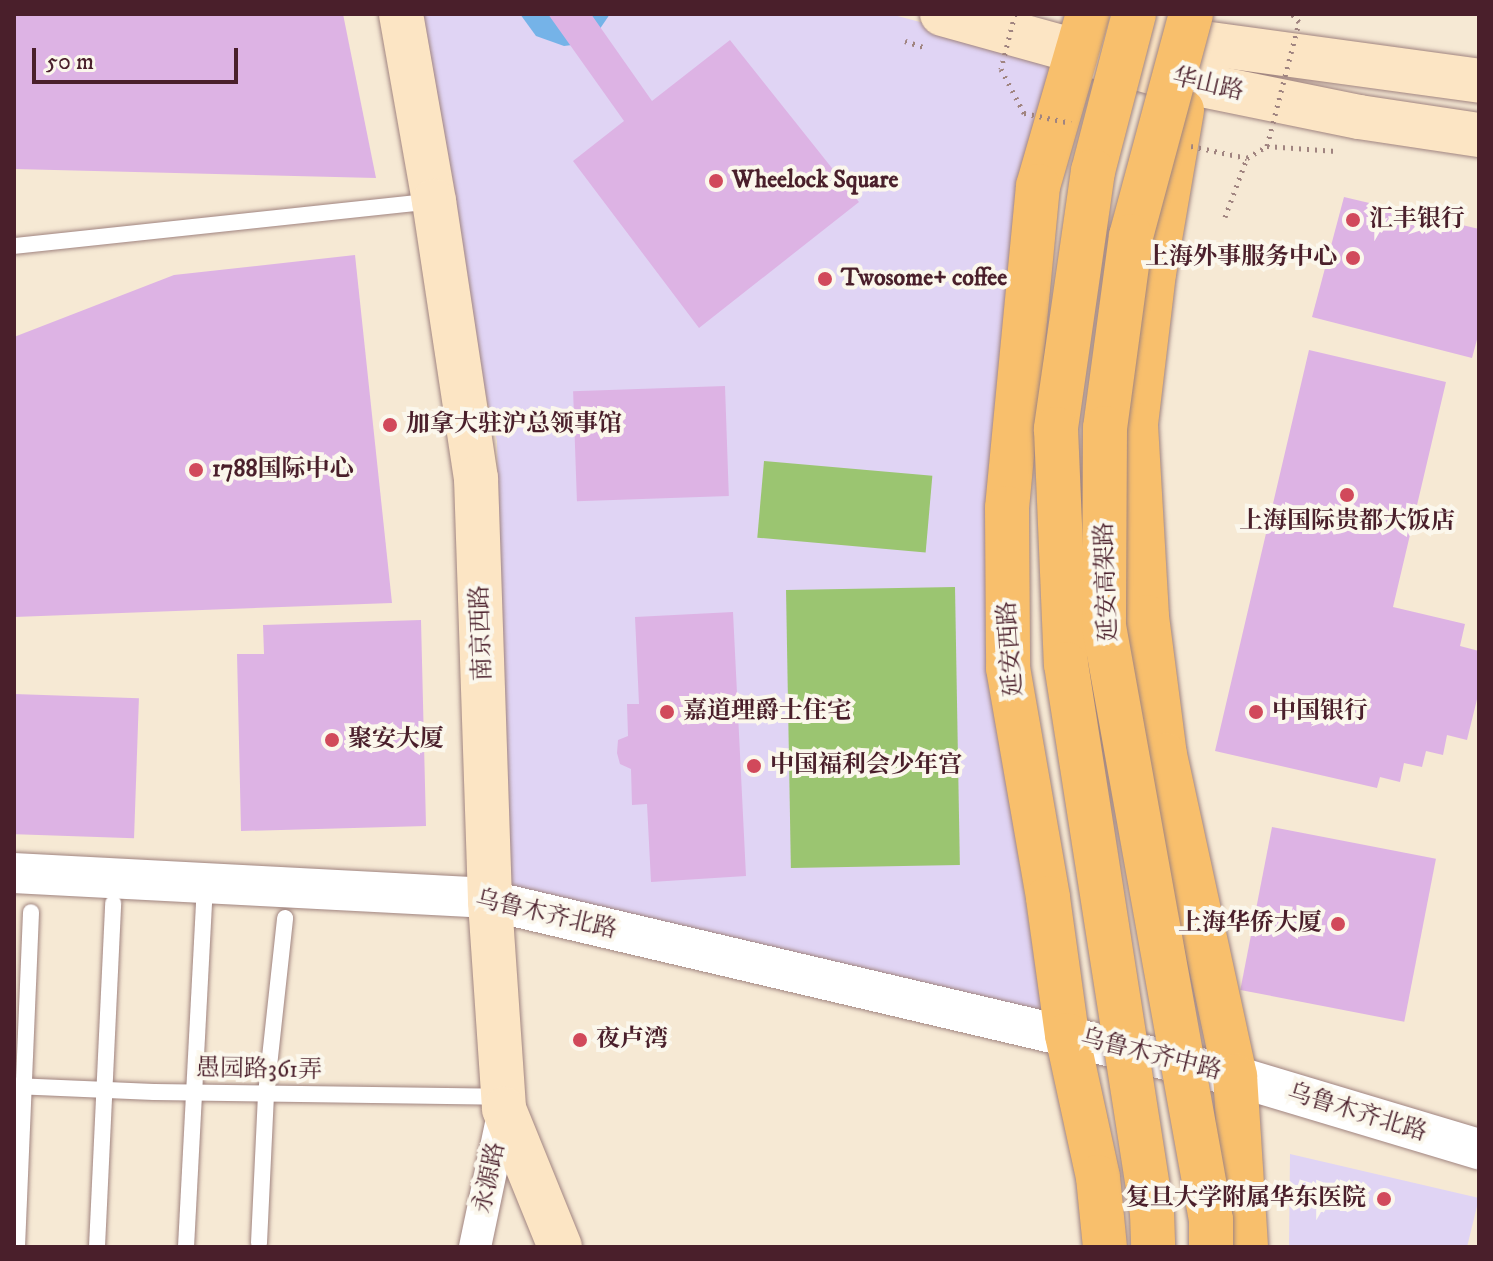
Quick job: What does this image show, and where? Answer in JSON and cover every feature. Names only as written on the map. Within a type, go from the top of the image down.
[{"type":"main road","name":"南京西路","points":[[401,14],[434,201],[476,478],[490,902],[503,1103],[560,1247]]},
{"type":"main road","name":"华山路","points":[[942,14],[1195,38],[1479,81]]},
{"type":"main road","name":"延安高架路","points":[[1134,14],[1093,171],[1056,429],[1066,664],[1152,1213],[1153,1247]]},
{"type":"main road","name":"延安西路","points":[[1086,26],[1038,186],[1007,508],[1008,668],[1048,898],[1067,1035],[1098,1177],[1105,1247]]},
{"type":"main road","name":"华山路","points":[[1195,38],[1359,117],[1479,135]]},
{"type":"main road","name":"延安高架路","points":[[1195,38],[1131,236],[1105,428],[1104,626],[1211,1220],[1211,1247]]},
{"type":"main road","points":[[1195,38],[1154,273],[1136,425],[1147,617],[1165,755],[1235,1076],[1246,1247]]},
{"type":"street","name":"乌鲁木齐北路","points":[[14,873],[474,897],[1067,1035]]},
{"type":"street","name":"乌鲁木齐中路","points":[[1067,1035],[1235,1076]]},
{"type":"street","name":"乌鲁木齐北路","points":[[1235,1076],[1479,1149]]},
{"type":"street","name":"永源路","points":[[475,1247],[503,1103]]},
{"type":"lane","points":[[14,246],[434,201]]},
{"type":"lane","points":[[186,1247],[205,882]]},
{"type":"lane","points":[[97,1247],[113,903]]},
{"type":"lane","points":[[17,1247],[18,1087],[31,912]]},
{"type":"lane","points":[[259,1243],[266,1094],[285,918]]},
{"type":"lane","name":"愚园路361弄","points":[[18,1087],[503,1103]]},
{"type":"path","points":[[1267,146],[1350,152]]},
{"type":"path","points":[[1225,217],[1247,158]]},
{"type":"shaded area","points":[[413,14],[890,14],[1060,59],[988,561],[985,643],[1043,1015],[506,889],[497,441],[475,349]]},
{"type":"shaded area","name":"复旦大学附属华东医院","points":[[1290,1154],[1479,1198],[1467,1247],[1289,1247]]},
{"type":"green space","points":[[764,461],[932,476],[926,552],[757,538]]},
{"type":"green space","points":[[955,587],[960,865],[791,868],[786,590]]},
{"type":"water","points":[[520,14],[610,14],[595,36],[580,44],[564,46],[536,36]]},
{"type":"building","points":[[14,14],[343,14],[376,178],[14,169]]},
{"type":"building","name":"Wheelock Square","points":[[548,14],[591,14],[652,101],[730,40],[859,202],[699,328],[573,161],[624,121]]},
{"type":"building","points":[[1344,197],[1479,229],[1479,332],[1472,358],[1312,317]]},
{"type":"building","name":"1788国际中心","points":[[355,255],[392,603],[14,617],[14,337],[174,275]]},
{"type":"building","name":"上海国际贵都大饭店","points":[[1309,350],[1446,382],[1393,607],[1465,624],[1460,646],[1479,651],[1479,691],[1467,740],[1447,735],[1443,755],[1426,751],[1422,767],[1404,763],[1400,782],[1380,777],[1377,788],[1215,751]]},
{"type":"building","points":[[725,386],[729,496],[577,501],[573,391]]},
{"type":"building","name":"中国福利会少年宫","points":[[733,612],[746,876],[651,882],[647,804],[632,805],[631,769],[620,764],[617,753],[618,740],[628,736],[627,704],[639,704],[635,617]]},
{"type":"building","name":"聚安大厦","points":[[421,620],[426,826],[241,831],[237,654],[264,654],[263,625]]},
{"type":"building","points":[[14,694],[139,698],[134,838],[14,834]]},
{"type":"building","name":"上海华侨大厦","points":[[1272,827],[1436,859],[1404,1022],[1240,990]]},
{"type":"place","name":"Wheelock Square","points":[[716,181]]},
{"type":"place","name":"汇丰银行","points":[[1353,220]]},
{"type":"place","name":"上海外事服务中心","points":[[1353,258]]},
{"type":"place","name":"Twosome+ coffee","points":[[825,279]]},
{"type":"place","name":"加拿大驻沪总领事馆","points":[[390,425]]},
{"type":"place","name":"1788国际中心","points":[[196,470]]},
{"type":"place","name":"上海国际贵都大饭店","points":[[1347,495]]},
{"type":"place","name":"嘉道理爵士住宅","points":[[667,712]]},
{"type":"place","name":"中国银行","points":[[1256,712]]},
{"type":"place","name":"聚安大厦","points":[[332,740]]},
{"type":"place","name":"中国福利会少年宫","points":[[754,766]]},
{"type":"place","name":"上海华侨大厦","points":[[1338,924]]},
{"type":"place","name":"夜卢湾","points":[[580,1040]]},
{"type":"place","name":"复旦大学附属华东医院","points":[[1384,1199]]}]
